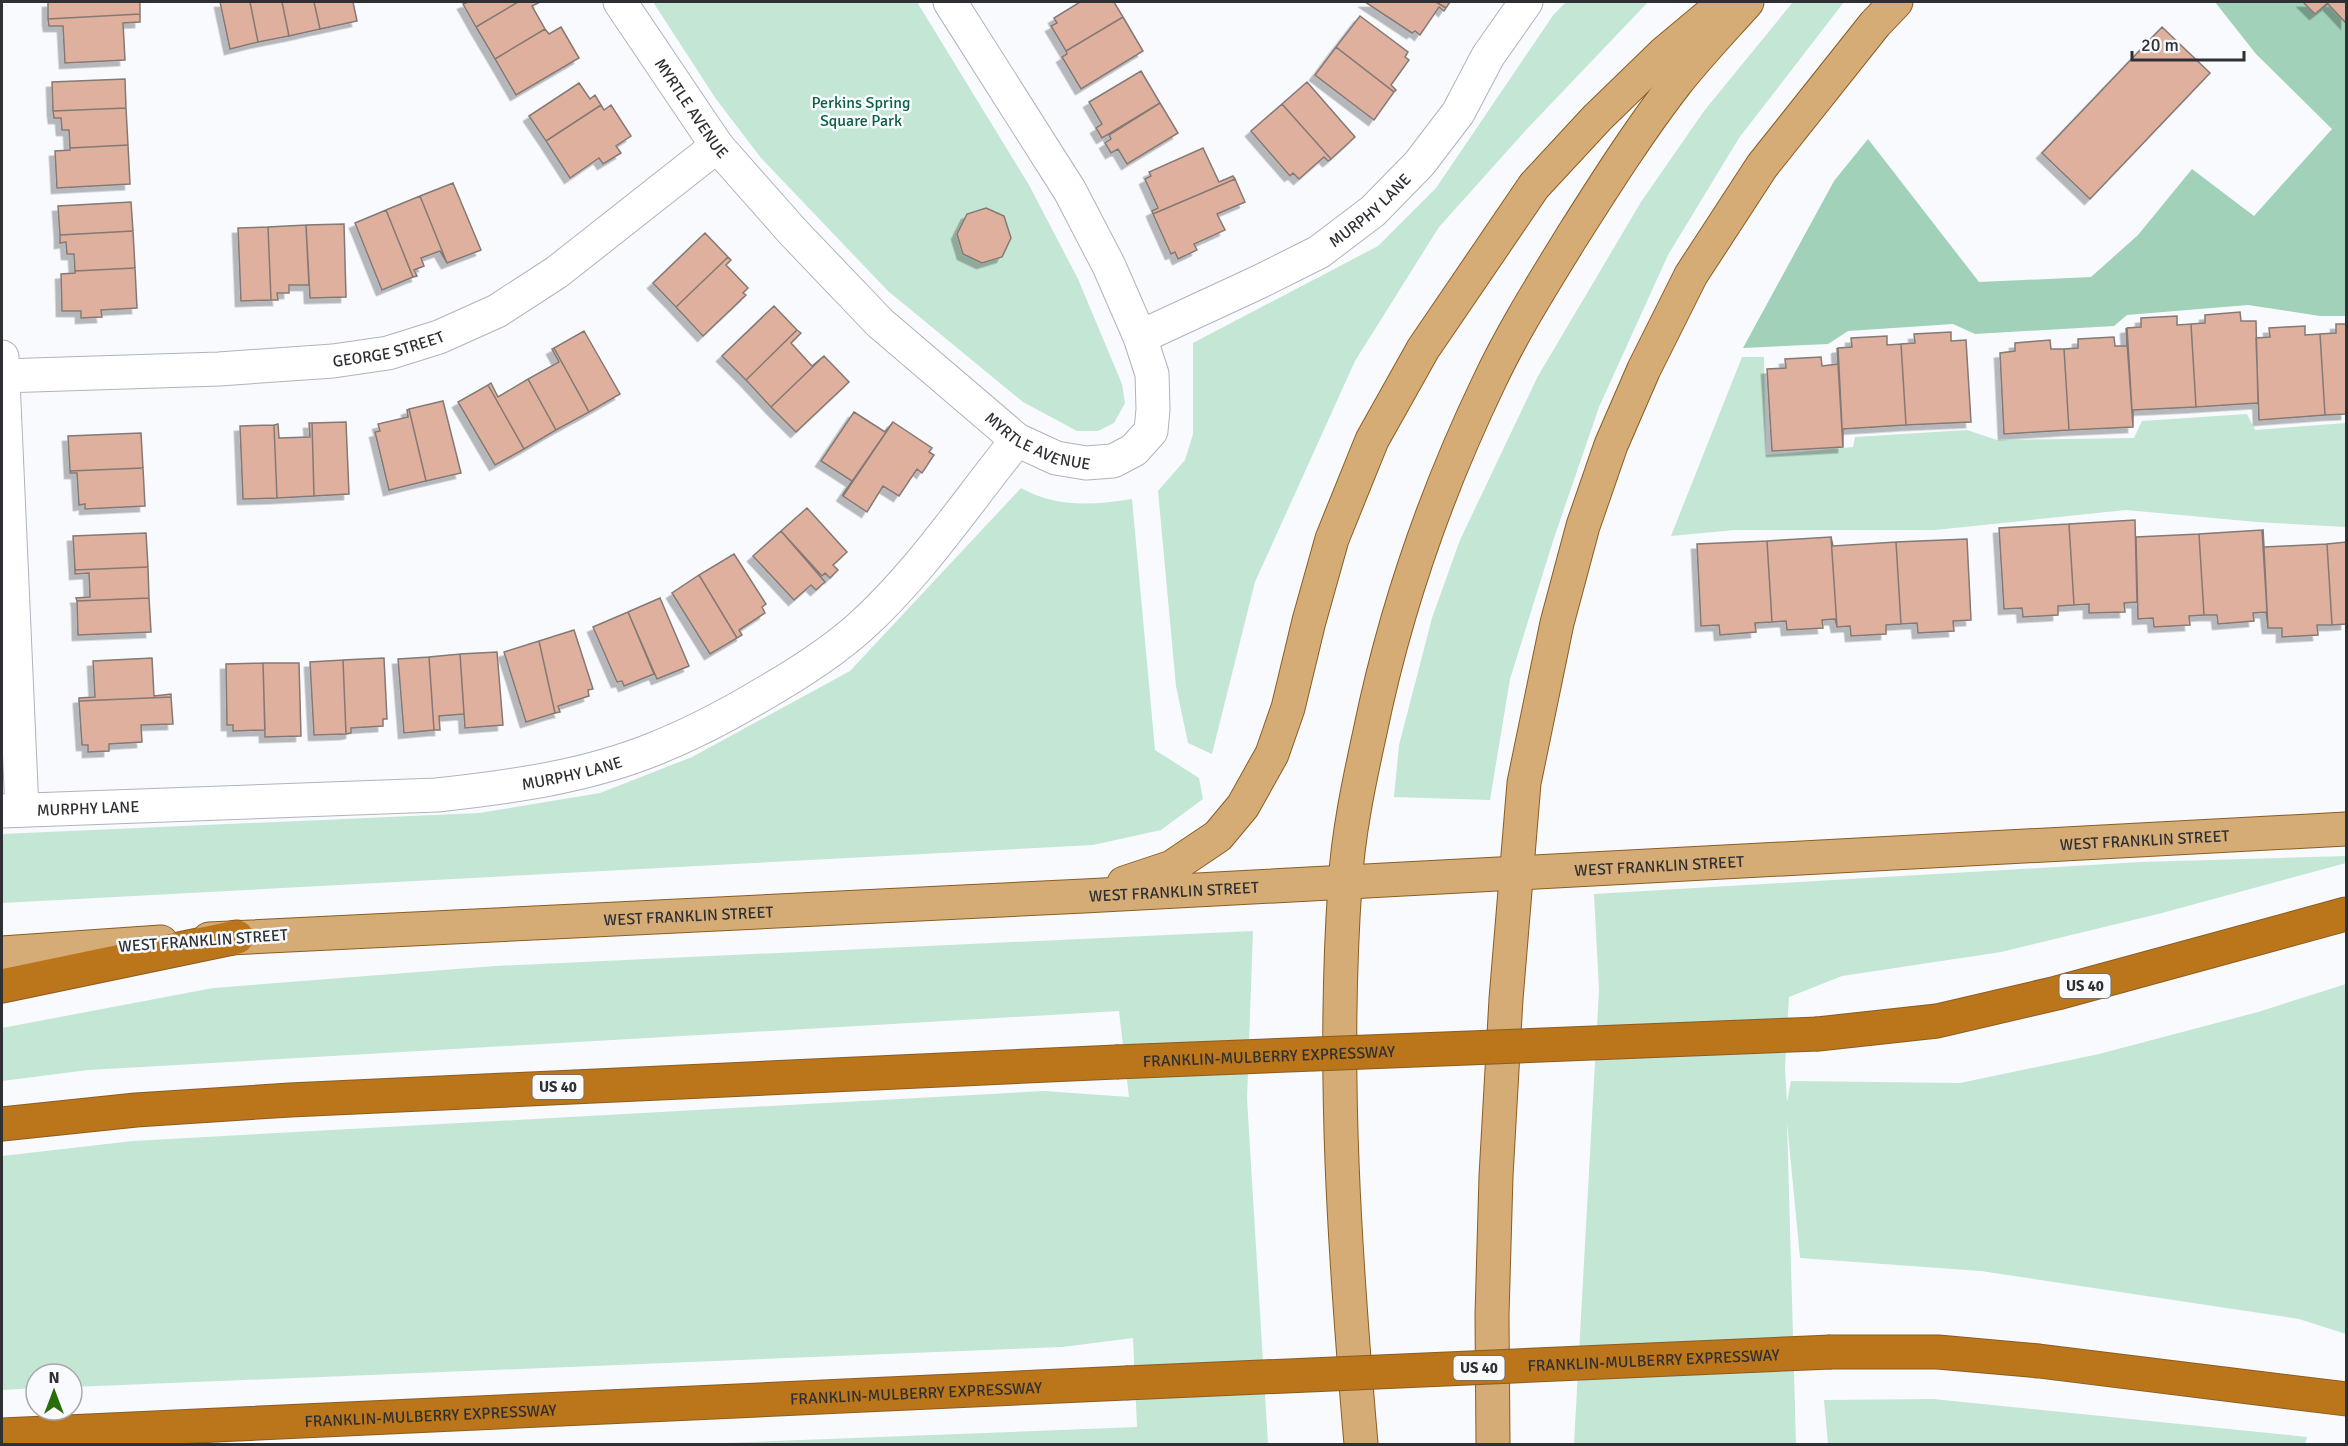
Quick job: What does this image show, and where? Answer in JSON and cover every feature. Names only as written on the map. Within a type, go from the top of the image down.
[{"type":"highway","name":"FRANKLIN-MULBERRY EXPRESSWAY","points":[[2,1124],[136,1110],[290,1100],[1116,1062],[1818,1034],[1937,1021],[2057,993],[2346,914]]},
{"type":"highway","points":[[2,986],[237,937]]},
{"type":"highway","name":"FRANKLIN-MULBERRY EXPRESSWAY","points":[[2,1435],[1831,1352],[1938,1352],[2039,1361],[2346,1399]]},
{"type":"main road","points":[[1084,896],[1172,867],[1218,836],[1244,806],[1272,754],[1288,708],[1332,539],[1372,440],[1423,349],[1534,186],[1597,118],[1663,54],[1725,2]]},
{"type":"main road","points":[[1360,1444],[1341,1171],[1340,1004],[1345,882],[1360,782],[1382,674],[1412,568],[1449,473],[1491,377],[1534,299],[1598,195],[1676,84],[1747,2]]},
{"type":"main road","points":[[1493,1444],[1492,1315],[1496,1176],[1515,874],[1524,783],[1540,696],[1582,526],[1611,445],[1644,369],[1691,275],[1755,176],[1875,24],[1896,2]]},
{"type":"main road","name":"WEST FRANKLIN STREET","points":[[2,953],[237,937],[1084,896],[2346,830]]},
{"type":"street","name":"MYRTLE AVENUE","points":[[620,2],[717,146],[793,232],[880,323],[1017,440],[1056,458],[1086,463],[1113,461],[1134,450],[1150,431],[1154,409],[1152,374],[1140,337],[1109,266],[1070,191],[950,2]]},
{"type":"street","name":"MURPHY LANE","points":[[1140,337],[1319,252],[1373,211],[1419,164],[1458,113],[1488,56],[1526,2]]},
{"type":"street","name":"GEORGE STREET","points":[[2,369],[219,369],[333,361],[388,353],[439,337],[497,311],[557,272],[717,146]]},
{"type":"street","points":[[2,369],[12,811]]},
{"type":"street","name":"MURPHY LANE","points":[[12,811],[437,795],[510,787],[587,770],[653,750],[725,717],[794,676],[859,627],[907,579],[1017,440]]},
{"type":"green space","name":"Perkins Spring Square Park","points":[[653,2],[917,2],[1029,185],[1078,279],[1122,384],[1125,403],[1114,423],[1098,431],[1077,431],[1023,402],[888,291],[761,158],[716,99]]},
{"type":"green space","points":[[1566,2],[1648,2],[1526,130],[1439,227],[1355,361],[1255,582],[1212,754],[1188,743],[1176,686],[1158,491],[1185,460],[1193,434],[1193,343],[1378,246],[1436,188],[1554,14]]},
{"type":"green space","points":[[1793,2],[1844,2],[1739,138],[1668,255],[1599,407],[1553,541],[1510,679],[1490,800],[1394,797],[1399,745],[1432,618],[1460,540],[1538,376],[1641,202],[1704,111]]},
{"type":"green space","points":[[2215,2],[2346,2],[2346,316],[2320,316],[2248,305],[2127,315],[2114,326],[1975,334],[1953,324],[1848,331],[1828,344],[1743,348],[1834,181],[1868,139],[1979,282],[2091,277],[2138,235],[2192,169],[2254,216],[2332,129],[2256,54]]},
{"type":"green space","points":[[1742,357],[1764,357],[1766,455],[1853,447],[1855,437],[1967,430],[1997,440],[2134,438],[2142,421],[2247,414],[2255,430],[2346,423],[2346,527],[2257,522],[2126,510],[1935,530],[1735,530],[1671,536]]},
{"type":"green space","points":[[1021,488],[1061,502],[1104,503],[1132,499],[1155,750],[1199,778],[1203,799],[1161,830],[1093,845],[2,903],[2,834],[479,813],[600,793],[692,757],[850,671]]},
{"type":"green space","points":[[2346,856],[2346,863],[2162,913],[2001,952],[1842,976],[1789,997],[1785,1068],[1787,1102],[1791,1081],[1960,1083],[2099,1054],[2258,1012],[2346,984],[2346,1334],[2299,1319],[1981,1271],[1800,1258],[1787,1122],[1796,1444],[1574,1444],[1599,990],[1594,894],[2141,862]]},
{"type":"green space","points":[[1253,931],[1247,1099],[1268,1444],[700,1444],[1137,1427],[1133,1338],[1062,1347],[84,1387],[84,1362],[24,1362],[24,1389],[2,1390],[2,1156],[133,1141],[1044,1091],[1129,1097],[1119,1011],[88,1070],[2,1081],[2,1028],[213,988],[495,966]]},
{"type":"green space","points":[[1933,1399],[2307,1437],[2305,1444],[1828,1444],[1824,1400]]},
{"type":"building","points":[[48,2],[140,2],[140,14],[48,19]]},
{"type":"building","points":[[220,2],[250,2],[258,42],[230,49]]},
{"type":"building","points":[[250,2],[282,2],[289,36],[258,42]]},
{"type":"building","points":[[282,2],[314,2],[320,29],[289,36]]},
{"type":"building","points":[[314,2],[353,2],[357,21],[320,29]]},
{"type":"building","points":[[468,2],[518,2],[476,27],[463,4]]},
{"type":"building","points":[[518,2],[540,2],[532,6],[545,29],[495,59],[476,27]]},
{"type":"building","points":[[1080,2],[1114,2],[1123,17],[1066,51],[1051,26],[1057,23],[1054,18]]},
{"type":"building","points":[[1365,2],[1436,2],[1446,8],[1444,11],[1439,7],[1420,35],[1415,31],[1412,33]]},
{"type":"building","points":[[1436,2],[1450,2],[1446,8]]},
{"type":"building","points":[[2303,2],[2329,2],[2315,14]]},
{"type":"building","points":[[2329,2],[2346,2],[2346,23],[2328,4],[2315,14]]},
{"type":"building","points":[[140,14],[140,22],[123,23],[125,60],[65,63],[63,26],[49,26],[48,19]]},
{"type":"building","points":[[1360,16],[1408,52],[1405,57],[1409,60],[1391,85],[1396,90],[1394,92],[1336,47]]},
{"type":"building","points":[[1123,17],[1143,51],[1081,89],[1062,57],[1067,54],[1066,51]]},
{"type":"building","points":[[561,27],[579,58],[516,95],[495,59],[545,29],[549,34]]},
{"type":"building","points":[[2162,27],[2210,73],[2090,199],[2042,153]]},
{"type":"building","points":[[1336,47],[1394,92],[1374,120],[1315,75]]},
{"type":"building","points":[[1141,71],[1160,103],[1102,138],[1096,128],[1102,124],[1089,102]]},
{"type":"building","points":[[125,79],[126,108],[53,111],[52,82]]},
{"type":"building","points":[[1307,82],[1355,137],[1331,159],[1282,104]]},
{"type":"building","points":[[579,83],[590,99],[595,95],[601,105],[546,141],[529,116]]},
{"type":"building","points":[[1160,103],[1178,133],[1127,164],[1118,149],[1111,153],[1105,143],[1111,139],[1109,135]]},
{"type":"building","points":[[1282,104],[1331,159],[1328,161],[1324,157],[1299,179],[1293,173],[1290,176],[1251,131]]},
{"type":"building","points":[[601,105],[604,110],[611,105],[631,136],[616,146],[621,153],[603,164],[599,158],[570,178],[546,141]]},
{"type":"building","points":[[126,108],[128,145],[70,148],[69,130],[62,130],[61,118],[54,118],[53,111]]},
{"type":"building","points":[[128,145],[130,184],[57,188],[55,151]]},
{"type":"building","points":[[1203,148],[1219,182],[1233,176],[1235,179],[1153,214],[1152,211],[1158,208],[1145,179],[1151,176],[1149,172]]},
{"type":"building","points":[[1235,179],[1245,202],[1217,214],[1225,230],[1194,244],[1197,250],[1178,259],[1175,252],[1171,254],[1153,214]]},
{"type":"building","points":[[453,183],[481,250],[447,263],[420,196]]},
{"type":"building","points":[[420,196],[447,263],[440,251],[421,258],[424,266],[414,270],[417,276],[413,277],[386,210]]},
{"type":"building","points":[[131,202],[133,231],[60,235],[58,206]]},
{"type":"building","points":[[986,208],[1004,216],[1011,238],[1002,257],[982,263],[963,254],[957,234],[967,214]]},
{"type":"building","points":[[386,210],[413,277],[382,290],[355,223]]},
{"type":"building","points":[[344,224],[346,297],[310,298],[306,225]]},
{"type":"building","points":[[306,225],[309,285],[289,285],[289,293],[277,293],[278,300],[271,300],[268,227]]},
{"type":"building","points":[[268,227],[271,300],[241,301],[238,228]]},
{"type":"building","points":[[133,231],[135,268],[75,271],[74,254],[67,254],[66,242],[60,243],[60,235]]},
{"type":"building","points":[[705,233],[728,257],[676,307],[653,283]]},
{"type":"building","points":[[728,257],[731,260],[726,265],[748,288],[743,293],[746,295],[703,336],[676,307]]},
{"type":"building","points":[[135,268],[137,308],[101,310],[102,317],[81,318],[81,311],[62,311],[61,274],[75,273],[75,271]]},
{"type":"building","points":[[774,306],[797,330],[746,380],[722,356]]},
{"type":"building","points":[[2240,312],[2241,321],[2256,321],[2258,403],[2196,407],[2191,324],[2205,323],[2205,315]]},
{"type":"building","points":[[2177,316],[2177,325],[2191,324],[2196,407],[2133,410],[2133,427],[2127,328],[2141,327],[2141,318]]},
{"type":"building","points":[[2336,324],[2346,324],[2346,414],[2325,415],[2320,334],[2336,333]]},
{"type":"building","points":[[2305,326],[2305,335],[2320,334],[2325,415],[2259,420],[2256,338],[2270,337],[2269,328]]},
{"type":"building","points":[[2126,328],[2133,427],[2069,430],[2064,349],[2078,348],[2078,339],[2114,337],[2115,346],[2127,346]]},
{"type":"building","points":[[797,330],[801,333],[791,343],[812,366],[824,356],[771,407],[746,380]]},
{"type":"building","points":[[584,331],[620,394],[589,412],[554,348]]},
{"type":"building","points":[[1951,332],[1951,341],[1966,340],[1971,422],[1906,425],[1901,344],[1915,343],[1914,334]]},
{"type":"building","points":[[1887,336],[1887,345],[1901,344],[1906,425],[1843,429],[1843,447],[1838,348],[1852,347],[1851,338]]},
{"type":"building","points":[[2050,340],[2051,349],[2064,349],[2069,430],[2004,434],[2000,353],[2015,351],[2015,343]]},
{"type":"building","points":[[554,348],[589,412],[556,430],[528,379],[559,362],[552,349]]},
{"type":"building","points":[[824,356],[849,382],[796,432],[771,407]]},
{"type":"building","points":[[1821,357],[1822,366],[1838,364],[1843,447],[1772,451],[1767,369],[1786,368],[1785,359]]},
{"type":"building","points":[[528,379],[556,430],[524,449],[488,385],[491,383],[498,397]]},
{"type":"building","points":[[488,385],[524,449],[495,465],[458,402]]},
{"type":"building","points":[[443,401],[461,473],[426,481],[409,409]]},
{"type":"building","points":[[409,409],[426,481],[389,490],[375,432],[380,431],[378,424],[408,417],[407,410]]},
{"type":"building","points":[[854,412],[885,432],[893,422],[842,496],[852,481],[821,461]]},
{"type":"building","points":[[346,422],[349,494],[314,496],[312,423]]},
{"type":"building","points":[[893,422],[932,448],[929,452],[934,455],[922,473],[917,469],[899,496],[883,486],[867,512],[843,496]]},
{"type":"building","points":[[309,423],[312,423],[314,496],[277,498],[274,425],[278,424],[279,438],[310,437]]},
{"type":"building","points":[[274,425],[277,498],[243,499],[240,426]]},
{"type":"building","points":[[141,433],[143,468],[70,471],[68,436]]},
{"type":"building","points":[[143,468],[145,506],[85,509],[85,504],[79,505],[77,473],[70,473],[70,471]]},
{"type":"building","points":[[807,508],[847,552],[833,565],[838,570],[830,578],[825,573],[822,576],[781,531]]},
{"type":"building","points":[[2135,520],[2137,602],[2124,603],[2125,612],[2089,613],[2089,604],[2074,605],[2069,524]]},
{"type":"building","points":[[2069,524],[2074,605],[2058,606],[2058,615],[2023,617],[2022,608],[2004,609],[1999,528]]},
{"type":"building","points":[[2263,529],[2264,547],[2327,544],[2332,625],[2317,625],[2318,635],[2282,637],[2282,628],[2268,628]]},
{"type":"building","points":[[2262,530],[2268,628],[2266,612],[2253,613],[2254,621],[2218,624],[2217,615],[2204,615],[2199,534]]},
{"type":"building","points":[[781,531],[825,582],[816,590],[811,585],[794,600],[753,556]]},
{"type":"building","points":[[146,533],[148,567],[75,570],[73,536]]},
{"type":"building","points":[[2199,534],[2204,615],[2189,616],[2190,625],[2154,627],[2153,618],[2138,619],[2136,537]]},
{"type":"building","points":[[1831,537],[1837,627],[1835,619],[1822,620],[1823,628],[1787,630],[1786,621],[1772,622],[1767,541]]},
{"type":"building","points":[[1831,537],[1833,546],[1896,542],[1901,624],[1886,625],[1886,634],[1851,636],[1850,626],[1837,627]]},
{"type":"building","points":[[1967,539],[1971,620],[1953,621],[1954,631],[1918,633],[1917,623],[1901,624],[1896,542]]},
{"type":"building","points":[[1767,541],[1772,622],[1755,623],[1756,632],[1720,635],[1719,625],[1701,626],[1697,544]]},
{"type":"building","points":[[2346,542],[2346,624],[2332,625],[2327,544]]},
{"type":"building","points":[[734,554],[766,604],[762,607],[765,613],[739,630],[742,635],[737,638],[699,575]]},
{"type":"building","points":[[148,567],[149,598],[77,601],[76,598],[90,597],[89,573],[75,574],[75,570]]},
{"type":"building","points":[[699,575],[737,638],[710,654],[672,593]]},
{"type":"building","points":[[149,598],[151,632],[78,635],[77,601]]},
{"type":"building","points":[[660,598],[689,666],[657,679],[628,612]]},
{"type":"building","points":[[628,612],[654,674],[624,686],[622,681],[617,682],[593,627]]},
{"type":"building","points":[[574,630],[593,689],[588,690],[589,696],[558,706],[560,712],[555,713],[539,641]]},
{"type":"building","points":[[539,641],[555,713],[526,722],[504,652]]},
{"type":"building","points":[[497,652],[503,725],[465,728],[460,654]]},
{"type":"building","points":[[460,654],[464,714],[439,716],[440,730],[434,730],[429,657]]},
{"type":"building","points":[[429,657],[434,730],[404,733],[398,659]]},
{"type":"building","points":[[152,658],[154,696],[171,694],[171,697],[79,701],[79,698],[95,697],[93,661]]},
{"type":"building","points":[[384,658],[387,719],[383,719],[383,726],[351,728],[351,733],[346,734],[343,660]]},
{"type":"building","points":[[343,660],[346,734],[314,735],[310,662]]},
{"type":"building","points":[[263,663],[265,730],[233,731],[233,725],[227,725],[226,664]]},
{"type":"building","points":[[263,663],[299,663],[301,736],[265,737]]},
{"type":"building","points":[[171,697],[173,724],[141,725],[142,742],[109,744],[109,751],[88,752],[88,745],[82,745],[79,701]]}]
